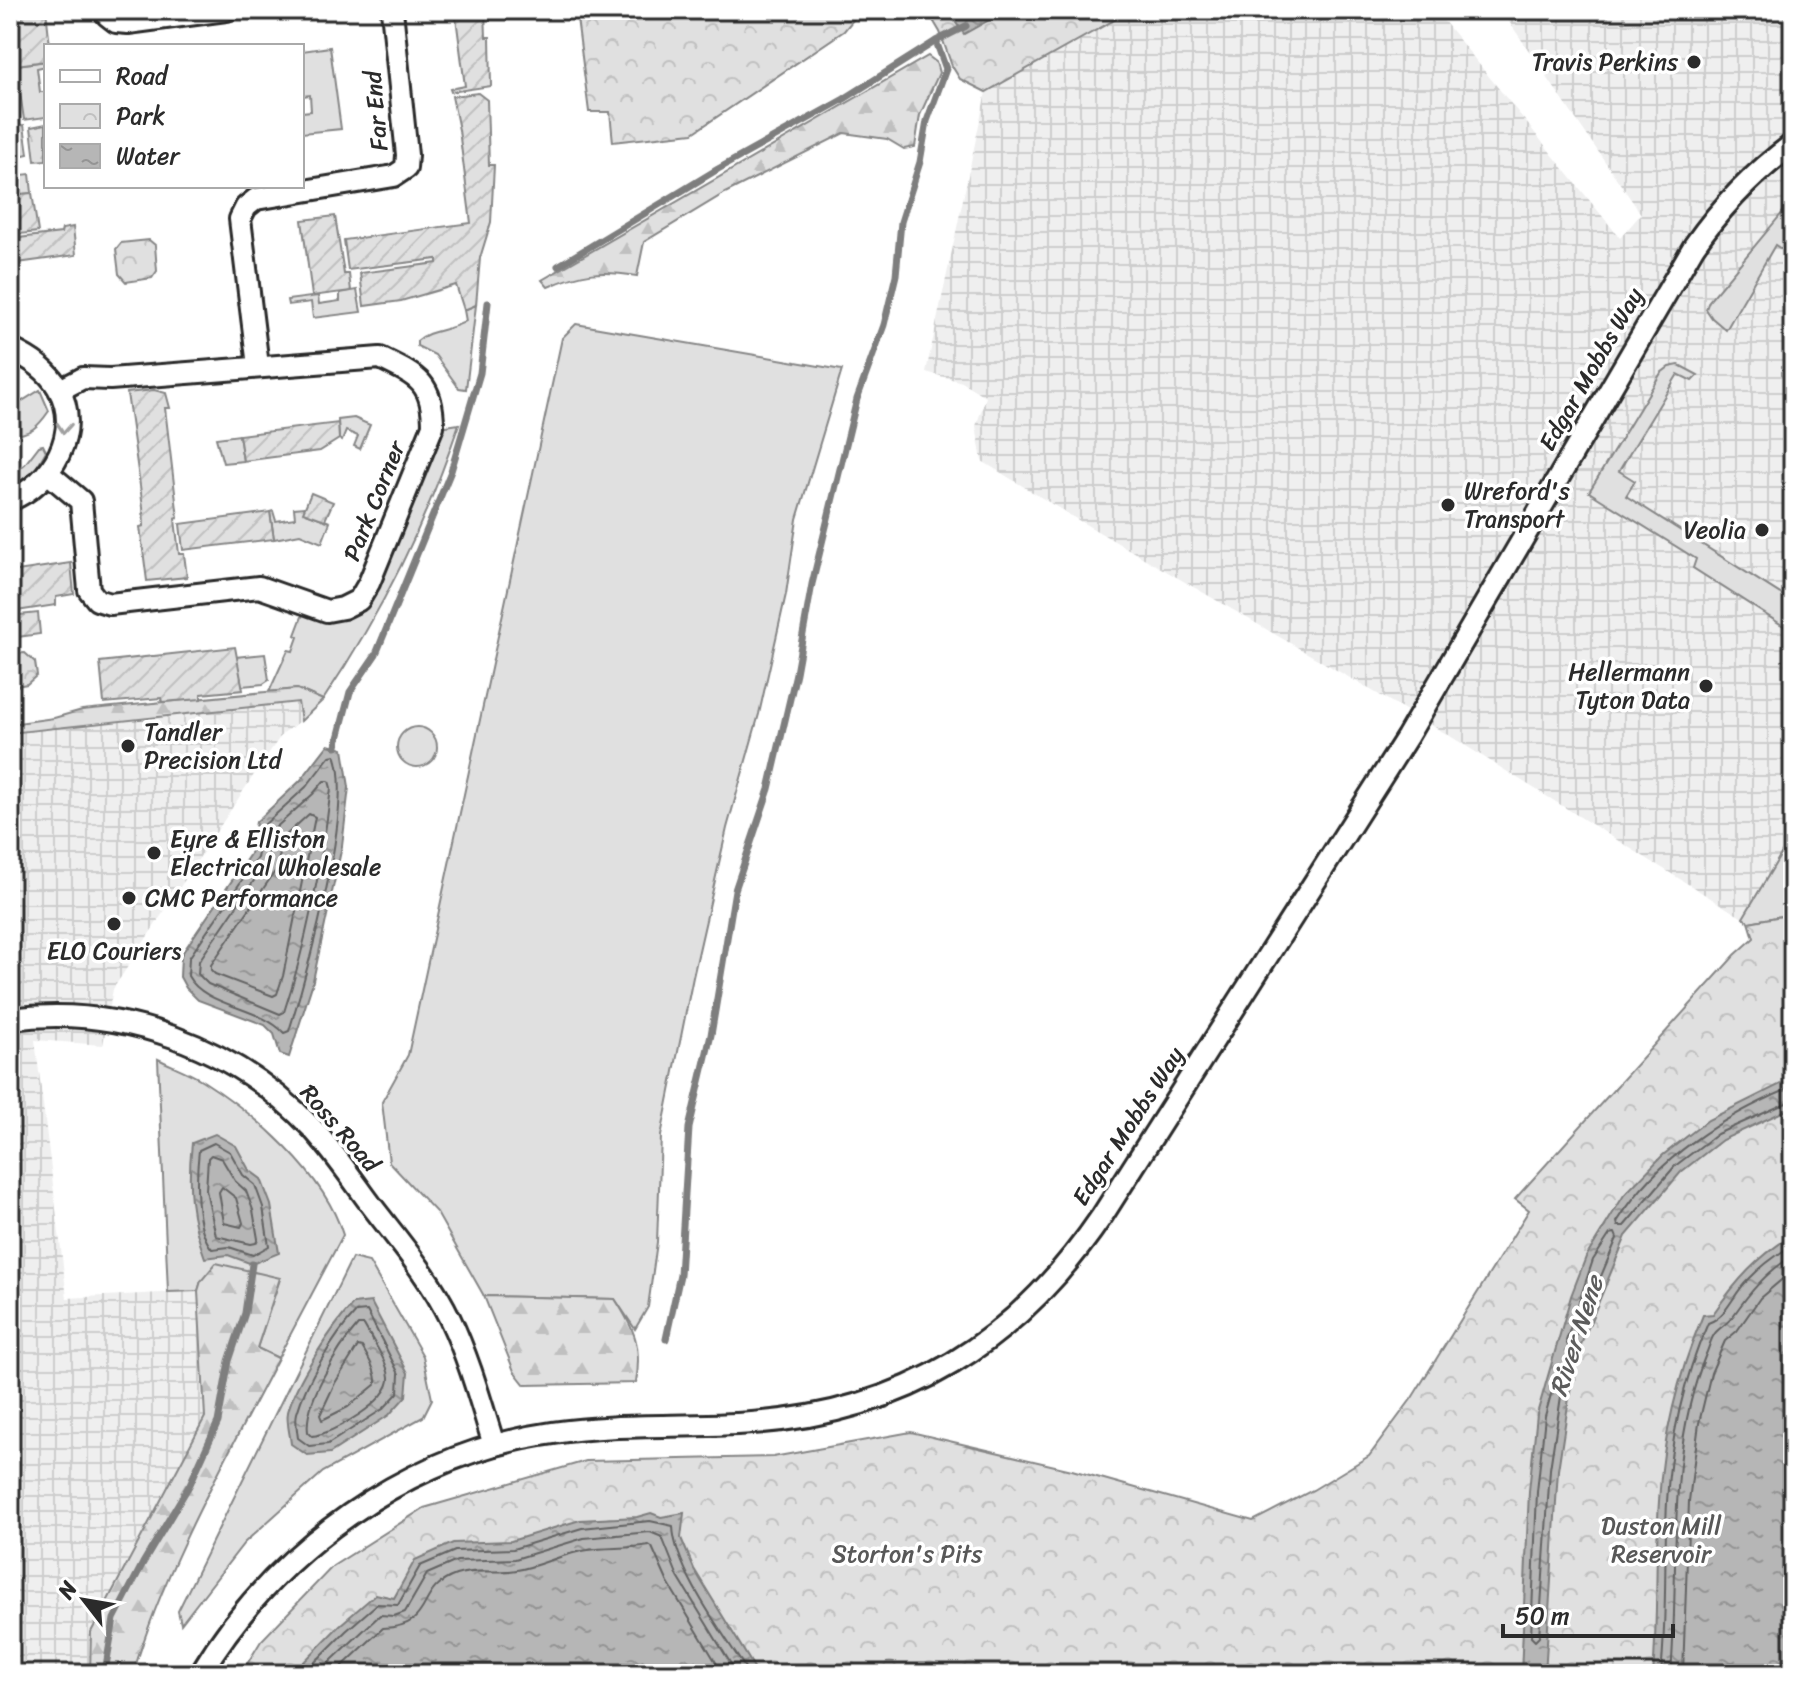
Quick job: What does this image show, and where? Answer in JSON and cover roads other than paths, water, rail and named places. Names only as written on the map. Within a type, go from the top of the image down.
[{"type":"street","points":[[106,10],[107,15],[116,22],[128,23],[226,10]]},
{"type":"street","name":"Far End","points":[[258,366],[240,219],[246,207],[256,199],[394,176],[406,168],[392,10]]},
{"type":"street","name":"Edgar Mobbs Way","points":[[200,1674],[215,1649],[267,1586],[334,1526],[414,1478],[494,1445],[540,1435],[591,1429],[749,1423],[833,1412],[900,1390],[935,1374],[993,1336],[1027,1308],[1066,1266],[1102,1216],[1407,737],[1689,255],[1716,217],[1765,166],[1793,144]]},
{"type":"street","points":[[10,349],[33,362],[60,390],[65,429],[62,447],[49,474],[34,488],[10,500]]},
{"type":"street","name":"Park Corner","points":[[49,474],[81,501],[89,590],[97,600],[110,604],[259,587],[327,611],[359,600],[369,583],[433,426],[433,405],[427,389],[415,375],[380,358],[110,379],[83,378],[60,390]]},
{"type":"street","name":"Ross Road","points":[[10,1019],[80,1017],[149,1028],[183,1039],[242,1070],[296,1112],[329,1149],[436,1292],[463,1348],[494,1445]]},
{"type":"water","points":[[973,10],[1007,10],[964,34],[954,20]]},
{"type":"water","points":[[328,745],[343,749],[349,787],[342,846],[312,985],[289,1057],[280,1054],[274,1034],[265,1025],[198,1000],[180,977],[181,955],[250,854],[256,822],[300,781]]},
{"type":"water","name":"River Nene","points":[[1793,1078],[1793,1107],[1722,1140],[1681,1172],[1626,1236],[1575,1359],[1558,1470],[1545,1674],[1521,1674],[1529,1491],[1537,1414],[1571,1296],[1586,1257],[1624,1195],[1663,1155],[1708,1120]]},
{"type":"water","points":[[215,1134],[236,1146],[249,1170],[261,1179],[271,1205],[279,1253],[252,1264],[228,1255],[205,1258],[200,1243],[191,1201],[192,1143]]},
{"type":"water","name":"Duston Mill Reservoir","points":[[1793,1235],[1793,1674],[1653,1674],[1661,1477],[1668,1429],[1686,1360],[1703,1315],[1713,1314],[1748,1270]]},
{"type":"water","points":[[371,1302],[408,1373],[406,1396],[389,1415],[330,1453],[307,1455],[291,1444],[288,1416],[292,1400],[315,1355],[344,1314],[353,1304]]},
{"type":"water","points":[[651,1513],[661,1517],[684,1513],[681,1538],[694,1569],[758,1674],[292,1674],[376,1594],[394,1598],[415,1560],[453,1543],[511,1541],[580,1520],[637,1517]]},
{"type":"waterway","points":[[558,266],[718,169],[966,26]]},
{"type":"waterway","points":[[666,1339],[680,1275],[689,1128],[711,1035],[735,890],[769,789],[796,673],[812,584],[857,399],[884,325],[896,275],[901,222],[920,162],[927,121],[946,69],[936,41]]},
{"type":"waterway","points":[[336,746],[350,692],[376,654],[451,471],[480,373],[488,303]]},
{"type":"waterway","points":[[106,1666],[114,1619],[190,1484],[218,1422],[229,1361],[245,1313],[252,1264]]},
{"type":"place","name":"Travis Perkins","points":[[1694,62]]},
{"type":"place","name":"Wreford's Transport","points":[[1448,505]]},
{"type":"place","name":"Veolia","points":[[1762,530]]},
{"type":"place","name":"Hellermann Tyton Data","points":[[1706,686]]},
{"type":"place","name":"Tandler Precision Ltd","points":[[128,746]]},
{"type":"place","name":"Eyre & Elliston Electrical Wholesale","points":[[154,853]]},
{"type":"place","name":"CMC Performance","points":[[129,898]]},
{"type":"place","name":"ELO Couriers","points":[[114,924]]},
{"type":"park label","name":"Storton's Pits","points":[[907,1554]]}]
